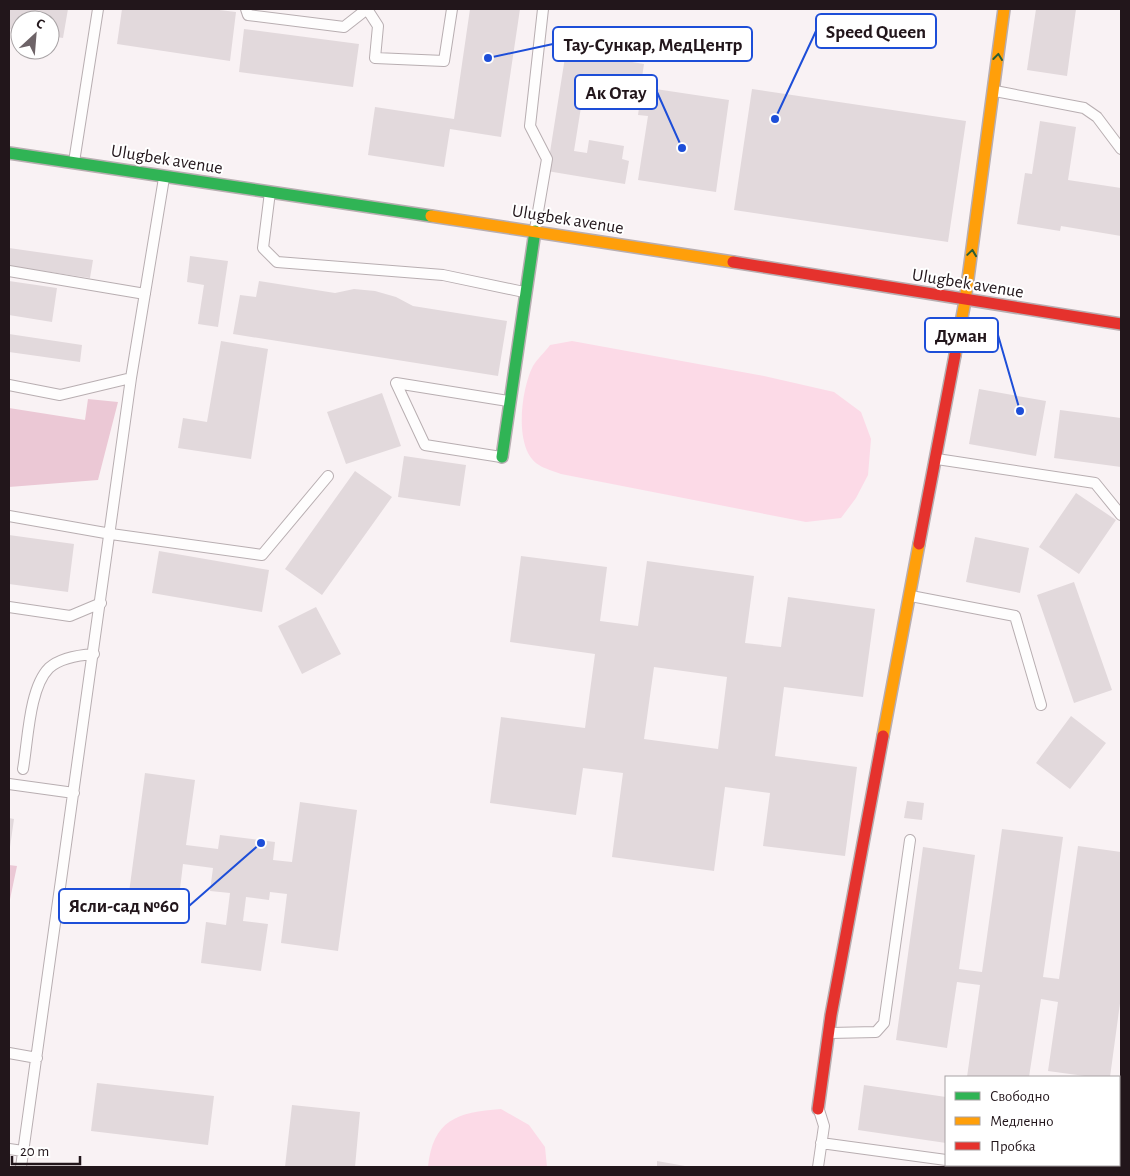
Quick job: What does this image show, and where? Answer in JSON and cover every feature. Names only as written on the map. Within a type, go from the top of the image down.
[{"type":"street","points":[[818,1109],[829,1033],[965,301],[1004,9]]},
{"type":"street","name":"Ulugbek avenue","points":[[9,154],[535,231],[965,301],[1121,324]]},
{"type":"street","points":[[502,457],[535,231]]},
{"type":"lane","points":[[74,163],[98,9]]},
{"type":"lane","points":[[246,9],[248,15],[344,27],[368,9],[378,26],[375,58],[444,61],[452,9]]},
{"type":"lane","points":[[535,231],[547,159],[530,126],[543,9]]},
{"type":"lane","points":[[993,90],[1084,108],[1097,117],[1121,149]]},
{"type":"lane","points":[[21,1167],[111,534],[131,378],[164,177]]},
{"type":"lane","points":[[270,192],[263,248],[277,262],[443,276],[525,292]]},
{"type":"lane","points":[[9,271],[145,294]]},
{"type":"lane","points":[[9,385],[60,395],[131,378]]},
{"type":"lane","points":[[502,457],[425,446],[396,382],[510,401]]},
{"type":"lane","points":[[935,459],[1095,483],[1121,515]]},
{"type":"lane","points":[[9,516],[111,534],[262,554],[328,476]]},
{"type":"lane","points":[[910,596],[1015,616],[1041,705]]},
{"type":"lane","points":[[9,607],[70,616],[101,604]]},
{"type":"lane","points":[[23,769],[37,686],[50,667],[76,656],[94,654]]},
{"type":"lane","points":[[9,784],[74,793]]},
{"type":"lane","points":[[829,1033],[876,1032],[884,1023],[910,840]]},
{"type":"lane","points":[[9,1053],[37,1058]]},
{"type":"lane","points":[[818,1109],[824,1126],[818,1167]]},
{"type":"lane","points":[[821,1143],[945,1160]]},
{"type":"lane","points":[[9,1149],[24,1151]]},
{"type":"shaded area","points":[[572,341],[764,376],[834,392],[861,412],[871,439],[868,475],[856,498],[841,518],[806,522],[561,474],[544,468],[531,457],[525,446],[522,418],[525,389],[533,366],[550,345]]},
{"type":"shaded area","points":[[88,399],[118,402],[98,480],[9,487],[9,408],[85,420]]},
{"type":"shaded area","points":[[9,865],[17,866],[9,904]]},
{"type":"shaded area","points":[[501,1109],[529,1125],[545,1147],[547,1167],[428,1167],[435,1139],[450,1122],[460,1116],[485,1110]]},
{"type":"building","points":[[9,9],[68,9],[63,38],[60,38],[60,10],[10,10],[9,29]]},
{"type":"building","points":[[122,9],[211,9],[236,12],[230,61],[117,44]]},
{"type":"building","points":[[470,9],[520,9],[501,137],[450,129],[444,167],[368,155],[375,107],[454,119]]},
{"type":"building","points":[[1036,9],[1076,9],[1067,76],[1027,70]]},
{"type":"building","points":[[244,29],[359,44],[353,87],[239,72]]},
{"type":"building","points":[[566,51],[644,64],[640,91],[585,82],[574,151],[587,153],[589,140],[624,146],[622,159],[629,161],[625,184],[547,171]]},
{"type":"building","points":[[642,87],[729,100],[716,192],[638,180],[648,116],[638,115]]},
{"type":"building","points":[[752,89],[966,121],[948,242],[734,210]]},
{"type":"building","points":[[1040,121],[1076,127],[1068,180],[1121,188],[1121,236],[1061,226],[1060,231],[1017,224],[1025,173],[1032,174]]},
{"type":"building","points":[[9,248],[93,260],[90,278],[9,266]]},
{"type":"building","points":[[190,256],[228,261],[218,327],[198,324],[204,285],[187,282]]},
{"type":"building","points":[[9,281],[57,288],[52,322],[9,315]]},
{"type":"building","points":[[259,281],[335,293],[354,289],[375,291],[396,297],[413,306],[507,321],[498,376],[233,334],[240,295],[256,297]]},
{"type":"building","points":[[9,334],[82,345],[80,362],[9,352]]},
{"type":"building","points":[[221,341],[268,349],[251,459],[178,448],[183,418],[207,422]]},
{"type":"building","points":[[979,389],[1046,401],[1036,456],[969,444]]},
{"type":"building","points":[[382,393],[401,446],[346,464],[327,412]]},
{"type":"building","points":[[1060,410],[1121,418],[1121,467],[1054,458]]},
{"type":"building","points":[[404,456],[466,465],[460,506],[398,497]]},
{"type":"building","points":[[355,471],[392,497],[322,595],[285,569]]},
{"type":"building","points":[[1076,493],[1116,520],[1079,574],[1039,547]]},
{"type":"building","points":[[9,535],[74,544],[68,592],[9,584]]},
{"type":"building","points":[[975,537],[1029,548],[1020,593],[966,582]]},
{"type":"building","points":[[159,551],[269,570],[262,612],[152,593]]},
{"type":"building","points":[[521,556],[607,567],[600,621],[638,626],[647,561],[754,576],[745,643],[781,647],[788,597],[875,609],[863,697],[784,687],[775,756],[857,767],[845,856],[763,846],[770,793],[725,787],[714,871],[612,857],[623,773],[583,768],[576,815],[490,803],[501,717],[585,728],[595,654],[510,642]],"holes":[[[654,667],[727,677],[718,749],[644,739]]]},
{"type":"building","points":[[1074,582],[1112,690],[1074,703],[1037,595]]},
{"type":"building","points":[[316,607],[341,654],[302,674],[278,626]]},
{"type":"building","points":[[1071,716],[1106,743],[1070,789],[1036,763]]},
{"type":"building","points":[[145,773],[195,780],[186,845],[218,849],[220,835],[275,842],[273,860],[292,862],[300,802],[357,810],[338,951],[281,943],[287,894],[270,892],[269,900],[246,897],[243,921],[268,924],[261,971],[201,963],[206,922],[226,925],[230,893],[210,891],[213,868],[183,864],[176,922],[126,915]]},
{"type":"building","points":[[907,801],[924,803],[922,820],[904,818]]},
{"type":"building","points":[[9,818],[14,819],[10,847],[9,847]]},
{"type":"building","points":[[1002,829],[1063,837],[1043,977],[1059,979],[1078,846],[1121,852],[1121,996],[1110,1076],[1085,1076],[1048,1071],[1058,1002],[1041,999],[1029,1076],[967,1076],[980,985],[957,982],[947,1048],[896,1040],[923,847],[975,855],[959,969],[982,972]]},
{"type":"building","points":[[97,1083],[214,1096],[208,1145],[91,1131]]},
{"type":"building","points":[[864,1085],[945,1097],[945,1143],[858,1130]]},
{"type":"building","points":[[292,1105],[360,1112],[355,1167],[285,1167]]},
{"type":"building","points":[[1120,1122],[1121,1123],[1121,1167],[1101,1166],[1120,1166]]},
{"type":"building","points":[[657,1161],[685,1166],[685,1167],[657,1167]]},
{"type":"traffic: fast","points":[[9,153],[431,216]]},
{"type":"traffic: fast","points":[[502,457],[535,231]]},
{"type":"traffic: slow","points":[[955,355],[965,301],[1004,9]]},
{"type":"traffic: slow","points":[[431,216],[733,262]]},
{"type":"traffic: slow","points":[[883,736],[919,544]]},
{"type":"traffic: jam","points":[[733,262],[1121,324]]},
{"type":"traffic: jam","points":[[919,544],[955,355]]},
{"type":"traffic: jam","points":[[818,1109],[831,1015],[883,736]]},
{"type":"place","name":"Тау-Сункар, МедЦентр","points":[[488,58]]},
{"type":"place","name":"Speed Queen","points":[[775,119]]},
{"type":"place","name":"Ак Отау","points":[[682,148]]},
{"type":"place","name":"Думан","points":[[1020,411]]},
{"type":"place","name":"Ясли-сад №60","points":[[261,843]]}]
